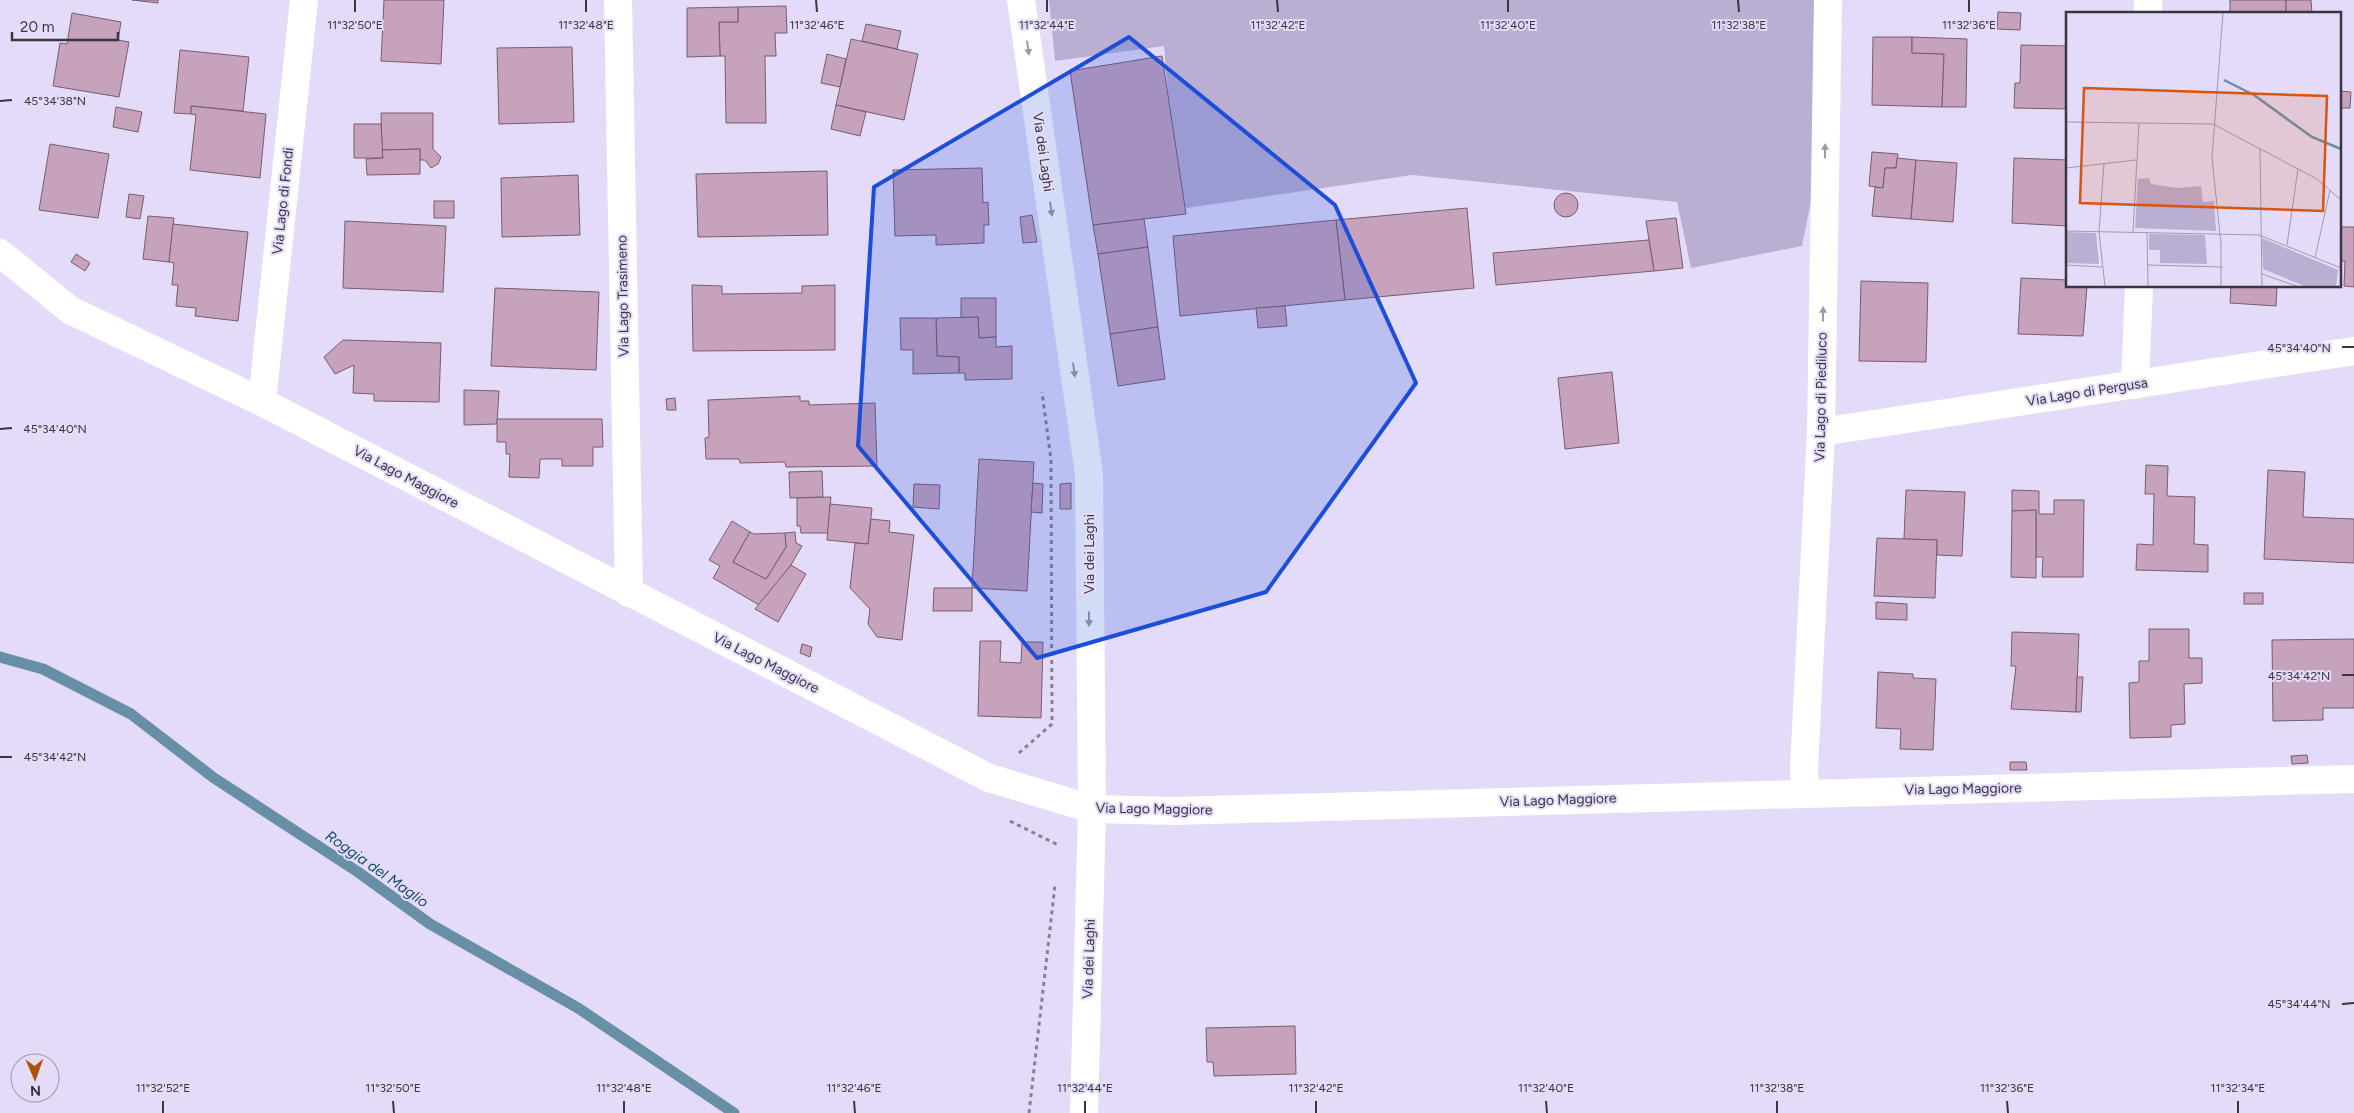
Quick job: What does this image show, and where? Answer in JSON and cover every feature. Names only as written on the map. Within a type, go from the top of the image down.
[{"type":"street","name":"Via Lago di Fondi","points":[[262,402],[304,0]]},
{"type":"street","name":"Via Lago Trasimeno","points":[[618,0],[629,593]]},
{"type":"street","name":"Via dei Laghi","points":[[1021,0],[1089,474],[1092,809],[1084,1113]]},
{"type":"street","name":"Via Lago di Piediluco","points":[[1805,793],[1804,768],[1821,432],[1828,0]]},
{"type":"street","name":"Via Lago Maggiore","points":[[0,253],[70,310],[262,402],[989,778],[1092,809],[1175,811],[2354,779]]},
{"type":"street","points":[[2135,385],[2139,288]]},
{"type":"street","name":"Via Lago di Pergusa","points":[[1821,432],[2354,351]]},
{"type":"path","points":[[989,778],[1052,724],[1051,460],[1041,382]]},
{"type":"path","points":[[1009,820],[1060,846],[1059,854]]},
{"type":"path","points":[[1029,1113],[1056,876]]},
{"type":"highlighted area","points":[[1129,37],[1335,205],[1416,383],[1266,592],[1037,658],[858,446],[874,187]]},
{"type":"shaded area","points":[[1049,0],[1823,0],[1823,141],[1802,246],[1691,268],[1677,202],[1412,175],[1187,208],[1177,196],[1164,46],[1055,61]]},
{"type":"building","points":[[132,0],[158,0],[158,3]]},
{"type":"building","points":[[384,0],[444,0],[441,64],[381,61]]},
{"type":"building","points":[[2230,0],[2286,0],[2286,12],[2230,12]]},
{"type":"building","points":[[2286,0],[2311,0],[2312,12],[2286,12]]},
{"type":"building","points":[[786,6],[787,33],[775,33],[776,56],[765,56],[766,123],[726,123],[725,56],[720,56],[719,22],[738,22],[738,7]]},
{"type":"building","points":[[738,7],[738,22],[719,22],[720,56],[687,57],[687,8]]},
{"type":"building","points":[[1998,12],[2021,13],[2020,30],[1997,29]]},
{"type":"building","points":[[72,13],[121,22],[118,40],[129,42],[119,97],[53,86],[60,43],[67,44]]},
{"type":"building","points":[[866,24],[901,31],[897,49],[862,41]]},
{"type":"building","points":[[1873,37],[1912,37],[1912,53],[1944,54],[1942,107],[1872,105]]},
{"type":"building","points":[[1912,37],[1967,39],[1966,107],[1942,107],[1944,54],[1912,53]]},
{"type":"building","points":[[851,39],[918,54],[904,120],[836,105]]},
{"type":"building","points":[[2021,45],[2066,46],[2066,109],[2014,108],[2015,83],[2020,83]]},
{"type":"building","points":[[572,47],[574,122],[499,124],[497,48]]},
{"type":"building","points":[[180,50],[249,57],[243,111],[191,106],[191,114],[174,113]]},
{"type":"building","points":[[827,54],[846,59],[840,87],[821,83]]},
{"type":"building","points":[[1162,56],[1186,214],[1093,225],[1070,71]]},
{"type":"building","points":[[2342,91],[2351,92],[2350,108],[2342,108]]},
{"type":"building","points":[[836,105],[866,112],[860,136],[831,129]]},
{"type":"building","points":[[191,106],[266,114],[260,178],[190,170],[196,115],[191,114]]},
{"type":"building","points":[[116,107],[142,112],[138,132],[113,127]]},
{"type":"building","points":[[381,113],[433,113],[433,149],[441,157],[438,164],[431,168],[425,160],[420,160],[420,149],[382,150]]},
{"type":"building","points":[[354,124],[381,124],[383,158],[354,158]]},
{"type":"building","points":[[50,144],[109,154],[98,218],[39,210]]},
{"type":"building","points":[[420,149],[420,174],[367,175],[366,159],[383,158],[382,150]]},
{"type":"building","points":[[1872,152],[1898,154],[1896,168],[1885,168],[1883,188],[1869,186]]},
{"type":"building","points":[[1897,158],[1916,160],[1911,219],[1872,216],[1875,187],[1883,188],[1885,168],[1896,168]]},
{"type":"building","points":[[2014,158],[2066,160],[2066,226],[2012,223]]},
{"type":"building","points":[[1916,160],[1957,163],[1953,222],[1911,219]]},
{"type":"building","points":[[982,168],[983,203],[988,202],[989,225],[984,225],[984,243],[936,245],[936,235],[895,236],[893,170]]},
{"type":"building","points":[[827,171],[828,235],[698,237],[696,174]]},
{"type":"building","points":[[578,175],[580,235],[502,237],[501,178]]},
{"type":"building","points":[[1566,193],[1575,196],[1578,205],[1575,214],[1566,217],[1557,214],[1554,205],[1557,196]]},
{"type":"building","points":[[129,194],[144,196],[140,219],[126,217]]},
{"type":"building","points":[[434,201],[454,201],[454,218],[434,218]]},
{"type":"building","points":[[1467,208],[1474,288],[1345,300],[1336,220]]},
{"type":"building","points":[[1032,215],[1037,242],[1023,243],[1020,217]]},
{"type":"building","points":[[148,216],[174,218],[169,262],[143,259]]},
{"type":"building","points":[[1676,218],[1683,268],[1654,271],[1646,221]]},
{"type":"building","points":[[1144,219],[1148,247],[1098,254],[1093,225]]},
{"type":"building","points":[[1336,220],[1345,300],[1180,316],[1173,236]]},
{"type":"building","points":[[345,221],[446,226],[443,292],[343,288]]},
{"type":"building","points":[[173,224],[248,232],[238,321],[195,316],[196,308],[176,306],[178,285],[172,285],[174,263],[169,262]]},
{"type":"building","points":[[2342,227],[2354,227],[2354,287],[2344,286],[2345,261],[2342,261]]},
{"type":"building","points":[[1649,240],[1654,271],[1496,285],[1493,253]]},
{"type":"building","points":[[1148,247],[1158,327],[1110,334],[1098,254]]},
{"type":"building","points":[[76,254],[90,263],[85,271],[71,262]]},
{"type":"building","points":[[2021,278],[2066,280],[2066,288],[2087,288],[2083,336],[2018,334]]},
{"type":"building","points":[[1861,281],[1928,283],[1926,362],[1859,361]]},
{"type":"building","points":[[692,285],[722,286],[722,294],[802,293],[802,286],[835,285],[835,350],[693,351]]},
{"type":"building","points":[[495,288],[599,292],[596,370],[491,366]]},
{"type":"building","points":[[2231,288],[2277,288],[2276,306],[2230,303]]},
{"type":"building","points":[[961,298],[996,298],[996,337],[979,338],[978,317],[961,318]]},
{"type":"building","points":[[1285,306],[1287,326],[1258,328],[1256,308]]},
{"type":"building","points":[[978,317],[979,338],[996,337],[996,347],[1012,346],[1012,379],[965,380],[965,373],[959,373],[959,357],[937,356],[936,318]]},
{"type":"building","points":[[900,318],[936,318],[937,356],[959,357],[959,373],[913,374],[913,350],[901,350]]},
{"type":"building","points":[[1158,327],[1165,379],[1118,386],[1110,334]]},
{"type":"building","points":[[343,340],[441,343],[439,402],[374,401],[374,394],[353,393],[354,365],[335,374],[324,357]]},
{"type":"building","points":[[1612,372],[1619,443],[1565,449],[1558,378]]},
{"type":"building","points":[[464,390],[499,391],[497,424],[464,425]]},
{"type":"building","points":[[800,396],[800,401],[809,401],[809,405],[875,403],[877,466],[786,467],[785,462],[740,463],[739,459],[706,459],[705,438],[709,437],[708,400]]},
{"type":"building","points":[[675,398],[676,410],[667,410],[666,399]]},
{"type":"building","points":[[497,419],[602,419],[603,447],[593,447],[593,466],[562,466],[562,459],[540,459],[539,478],[509,477],[510,454],[506,454],[506,442],[497,442]]},
{"type":"building","points":[[979,459],[1034,462],[1027,591],[972,588]]},
{"type":"building","points":[[2146,465],[2168,466],[2167,496],[2195,497],[2194,544],[2208,545],[2208,572],[2136,570],[2137,544],[2153,545],[2154,494],[2145,494]]},
{"type":"building","points":[[2268,470],[2305,472],[2303,517],[2354,519],[2354,563],[2264,559]]},
{"type":"building","points":[[822,471],[823,497],[790,498],[789,472]]},
{"type":"building","points":[[1033,483],[1043,484],[1042,513],[1031,512]]},
{"type":"building","points":[[1071,483],[1071,509],[1060,509],[1060,484]]},
{"type":"building","points":[[914,484],[940,485],[939,509],[913,507]]},
{"type":"building","points":[[1906,490],[1965,492],[1962,556],[1937,555],[1937,540],[1904,539]]},
{"type":"building","points":[[2012,490],[2039,491],[2039,514],[2054,514],[2054,500],[2084,500],[2083,577],[2042,577],[2043,557],[2036,557],[2036,510],[2012,511]]},
{"type":"building","points":[[831,497],[828,533],[801,533],[800,526],[797,526],[797,498]]},
{"type":"building","points":[[830,504],[872,508],[868,544],[827,540]]},
{"type":"building","points":[[2036,510],[2036,578],[2011,577],[2012,511]]},
{"type":"building","points":[[871,519],[890,521],[889,532],[914,535],[902,640],[877,637],[868,624],[870,609],[850,588],[855,543],[868,544]]},
{"type":"building","points":[[732,521],[750,532],[733,562],[766,579],[786,547],[785,533],[795,532],[796,543],[802,546],[791,565],[759,605],[713,578],[720,566],[709,560]]},
{"type":"building","points":[[750,532],[754,534],[785,533],[786,547],[766,579],[733,562]]},
{"type":"building","points":[[1877,538],[1937,540],[1935,598],[1874,596]]},
{"type":"building","points":[[791,565],[806,574],[778,622],[755,609]]},
{"type":"building","points":[[934,588],[972,588],[972,611],[933,611]]},
{"type":"building","points":[[2244,593],[2263,593],[2263,604],[2244,604]]},
{"type":"building","points":[[1876,602],[1907,604],[1907,620],[1876,619]]},
{"type":"building","points":[[2149,629],[2189,629],[2189,658],[2202,658],[2202,683],[2184,684],[2185,724],[2171,725],[2171,737],[2130,738],[2129,683],[2139,682],[2139,661],[2149,661]]},
{"type":"building","points":[[2012,632],[2079,634],[2076,712],[2011,709],[2016,666],[2011,666]]},
{"type":"building","points":[[2354,639],[2354,708],[2323,708],[2323,720],[2273,721],[2272,640]]},
{"type":"building","points":[[980,641],[1001,641],[1000,662],[1021,663],[1022,642],[1043,642],[1041,718],[978,716]]},
{"type":"building","points":[[802,644],[812,647],[810,657],[800,653]]},
{"type":"building","points":[[1878,672],[1913,674],[1913,678],[1936,679],[1933,750],[1900,749],[1901,729],[1876,728]]},
{"type":"building","points":[[2077,677],[2083,677],[2081,712],[2076,712]]},
{"type":"building","points":[[2307,755],[2308,763],[2292,764],[2291,756]]},
{"type":"building","points":[[2010,762],[2026,762],[2027,770],[2010,770]]},
{"type":"building","points":[[1295,1026],[1296,1074],[1214,1076],[1213,1062],[1207,1062],[1206,1028]]},
{"type":"waterway","name":"Roggia del Maglio","points":[[0,657],[43,669],[131,714],[214,778],[358,872],[430,924],[578,1008],[734,1113]]}]
